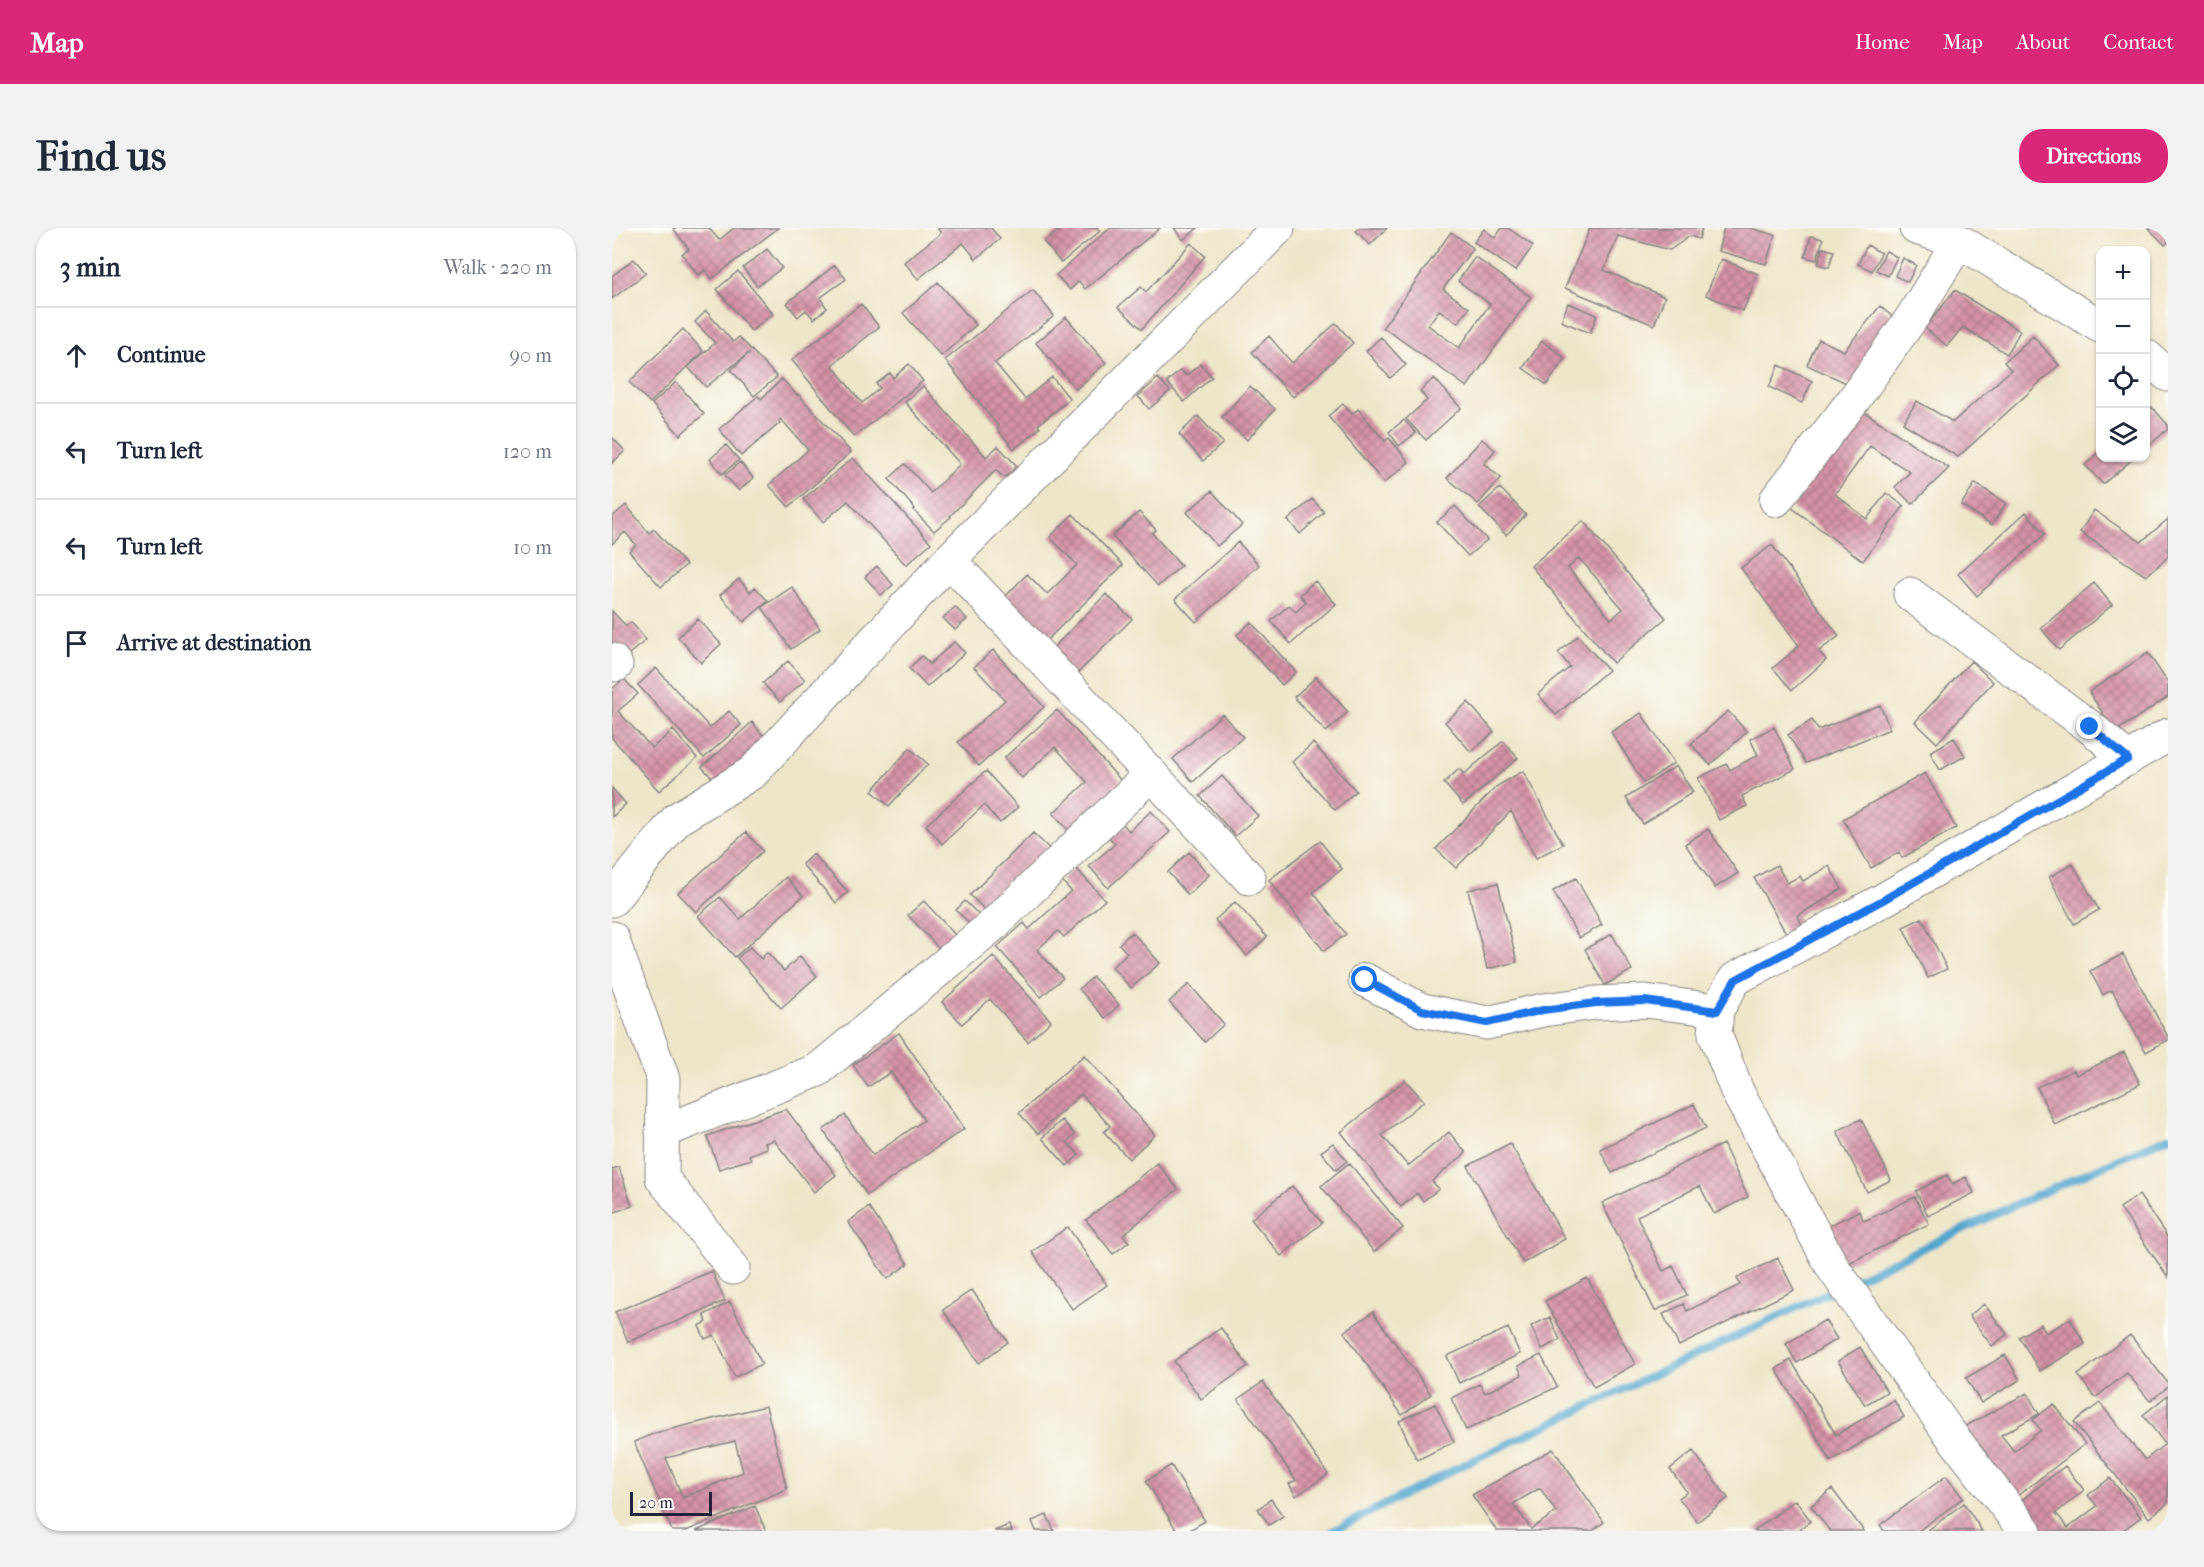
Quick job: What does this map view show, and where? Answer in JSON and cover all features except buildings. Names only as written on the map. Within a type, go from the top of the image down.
[{"type":"street","points":[[612,900],[677,819],[753,772],[949,560],[1278,228]]},
{"type":"street","points":[[1916,228],[1959,241],[2096,324]]},
{"type":"street","points":[[1776,500],[1894,344],[1959,241]]},
{"type":"street","points":[[2150,360],[2168,375]]},
{"type":"street","points":[[949,560],[1249,878]]},
{"type":"street","points":[[1910,594],[2090,727],[2128,759]]},
{"type":"street","points":[[2025,1531],[1948,1431],[1833,1268],[1737,1091],[1715,1034],[1717,1011],[1735,980],[1883,900],[2168,735]]},
{"type":"street","points":[[662,1132],[818,1070],[994,924],[1150,775]]},
{"type":"street","points":[[612,938],[663,1079],[662,1178],[734,1268]]},
{"type":"street","points":[[1365,980],[1422,1010],[1487,1023],[1543,1010],[1596,1003],[1645,1001],[1717,1011]]},
{"type":"waterway","points":[[1852,1281],[2168,1137]]},
{"type":"waterway","points":[[1333,1531],[1465,1464],[1838,1288]]},
{"type":"route","points":[[1365,980],[1422,1010],[1487,1023],[1543,1010],[1596,1003],[1645,1001],[1717,1011],[1735,980],[1883,900],[2128,759],[2090,727]]}]
